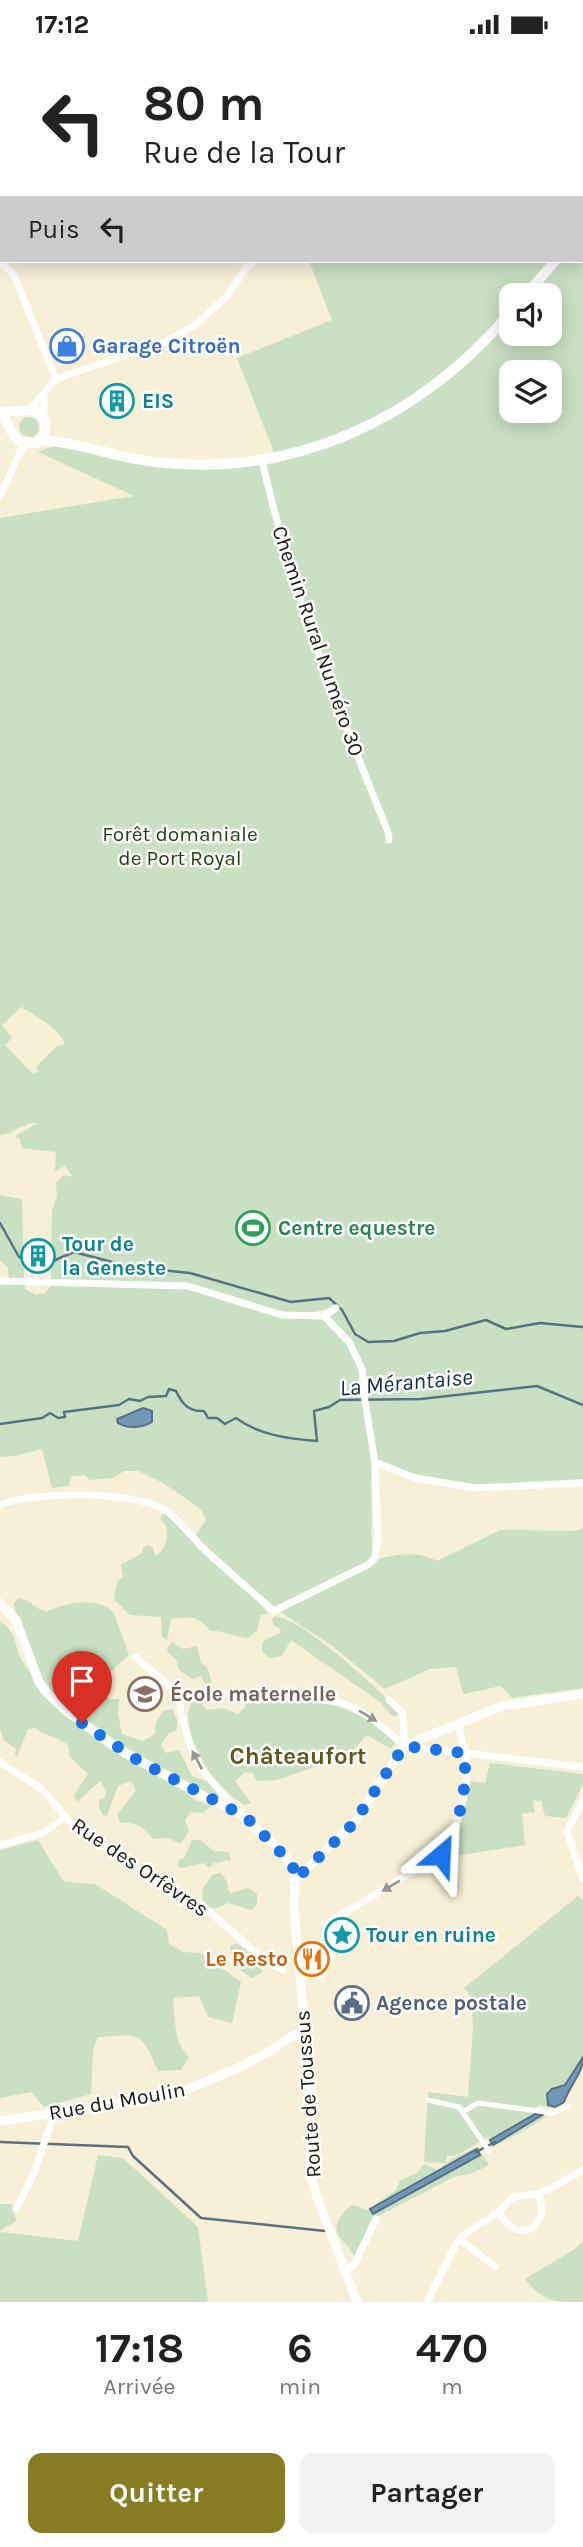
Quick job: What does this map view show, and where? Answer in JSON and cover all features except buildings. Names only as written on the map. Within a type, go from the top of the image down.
[{"type":"main road","points":[[536,283],[553,263]]},
{"type":"main road","points":[[66,442],[45,421],[25,410],[1,413],[12,428],[14,436],[24,444],[40,440],[66,442],[118,457],[156,463],[208,465],[262,460],[332,442],[396,412],[445,378],[499,325]]},
{"type":"main road","points":[[12,428],[14,418],[25,410]]},
{"type":"main road","points":[[40,440],[45,421]]},
{"type":"street","points":[[0,243],[0,262]]},
{"type":"street","points":[[1,263],[14,275],[56,379]]},
{"type":"street","points":[[25,410],[44,396],[56,379],[162,343],[195,325],[226,297],[252,263]]},
{"type":"street","points":[[44,396],[45,421]]},
{"type":"street","points":[[0,496],[24,444]]},
{"type":"street","name":"Chemin Rural Numéro 30","points":[[262,460],[275,513],[333,697],[388,832],[389,841]]},
{"type":"street","points":[[0,1281],[188,1286],[282,1315],[324,1316],[336,1308]]},
{"type":"street","points":[[0,1504],[11,1500],[62,1494],[122,1496],[157,1506],[167,1512],[206,1552],[274,1611],[369,1564],[374,1559],[379,1543],[375,1462],[364,1399],[362,1369],[349,1342],[324,1316]]},
{"type":"street","points":[[375,1462],[415,1478],[475,1488],[583,1482]]},
{"type":"street","points":[[0,1603],[11,1612],[16,1621],[39,1682],[66,1711],[125,1753],[211,1801],[239,1813]]},
{"type":"street","points":[[135,1657],[182,1696],[212,1692],[337,1701],[373,1718],[404,1746],[583,1767]]},
{"type":"street","points":[[182,1696],[181,1713],[191,1748],[203,1771],[239,1813],[292,1864],[296,1879],[354,1823],[404,1746],[502,1706],[583,1694]]},
{"type":"street","points":[[390,1700],[403,1713],[404,1746]]},
{"type":"street","points":[[320,1977],[331,1957],[325,1934],[329,1922],[441,1855],[453,1837],[467,1778],[458,1723]]},
{"type":"street","name":"Rue des Orfèvres","points":[[0,1762],[43,1790],[65,1817],[121,1859],[177,1889],[205,1908],[267,1962],[283,1970]]},
{"type":"street","points":[[583,1800],[567,1831],[583,1879]]},
{"type":"street","points":[[0,1845],[48,1831],[65,1817]]},
{"type":"street","name":"Route de Toussus","points":[[296,1879],[294,1908],[311,2100],[310,2172],[357,2302]]},
{"type":"street","name":"Rue du Moulin","points":[[0,2121],[174,2095],[219,2077],[304,2031]]},
{"type":"street","points":[[428,2100],[449,2103],[464,2111],[489,2151]]},
{"type":"street","points":[[464,2111],[478,2103],[553,2113],[569,2106]]},
{"type":"street","points":[[16,2209],[32,2178],[55,2112]]},
{"type":"street","points":[[427,2302],[460,2239],[498,2212],[513,2197],[537,2194],[583,2170]]},
{"type":"street","points":[[498,2212],[512,2228],[530,2228],[538,2223],[543,2212],[537,2194]]},
{"type":"street","points":[[345,2270],[354,2265],[376,2219]]},
{"type":"street","points":[[460,2239],[495,2267]]},
{"type":"green space","name":"Forêt domaniale de Port Royal","points":[[310,263],[583,263],[583,1479],[477,1485],[410,1473],[378,1463],[365,1369],[328,1316],[344,1304],[308,1314],[275,1311],[191,1285],[51,1279],[52,1210],[57,1196],[56,1183],[64,1175],[73,1177],[65,1166],[55,1171],[56,1152],[22,1148],[19,1138],[14,1137],[38,1123],[0,1135],[0,518],[134,496],[38,452],[47,448],[72,447],[127,462],[170,467],[213,468],[278,463],[237,358],[332,320]],"holes":[[[23,1005],[22,1008],[53,1028],[65,1044],[57,1046],[36,1067],[38,1072],[32,1073],[5,1045],[12,1038],[2,1025]]]},
{"type":"green space","points":[[29,417],[36,420],[39,427],[36,434],[29,437],[22,434],[19,427],[22,420]]},
{"type":"green space","points":[[0,1195],[22,1199],[24,1280],[9,1279],[8,1268],[0,1260]]},
{"type":"green space","points":[[0,1283],[25,1284],[25,1289],[36,1295],[45,1293],[53,1284],[181,1288],[282,1318],[324,1318],[348,1345],[360,1370],[371,1463],[372,1557],[368,1562],[275,1608],[195,1536],[206,1520],[201,1509],[163,1483],[138,1471],[124,1471],[113,1478],[89,1480],[85,1475],[72,1476],[68,1486],[52,1488],[42,1449],[0,1457]]},
{"type":"green space","points":[[166,1514],[261,1604],[268,1614],[261,1615],[257,1631],[248,1638],[210,1631],[197,1619],[183,1617],[171,1619],[167,1640],[162,1637],[161,1617],[130,1615],[114,1599],[117,1581],[123,1577],[121,1565],[142,1553],[143,1548],[148,1545],[153,1548],[155,1556],[164,1547],[167,1530],[161,1521],[161,1515]]},
{"type":"green space","points":[[583,1528],[583,1688],[512,1698],[501,1686],[463,1694],[456,1667],[430,1669],[385,1689],[331,1645],[277,1610],[334,1578],[377,1560],[398,1555],[418,1555],[437,1561],[500,1530],[576,1531]]},
{"type":"green space","points":[[19,1598],[46,1612],[62,1606],[90,1602],[107,1607],[114,1613],[129,1655],[97,1684],[101,1695],[119,1699],[118,1714],[122,1734],[142,1741],[155,1734],[156,1722],[163,1711],[172,1709],[177,1720],[177,1730],[168,1734],[161,1745],[166,1753],[179,1750],[192,1776],[206,1781],[219,1794],[218,1799],[110,1738],[55,1695],[42,1679],[13,1604]]},
{"type":"green space","points":[[275,1616],[304,1630],[339,1655],[397,1708],[399,1713],[392,1716],[380,1702],[291,1640],[282,1656],[270,1658],[262,1652],[262,1643],[279,1634],[281,1629],[274,1626],[272,1620]]},
{"type":"green space","points":[[0,1621],[14,1637],[20,1656],[31,1673],[86,1731],[114,1752],[126,1756],[185,1791],[193,1799],[211,1806],[203,1813],[190,1812],[185,1821],[189,1830],[181,1844],[168,1838],[153,1839],[138,1826],[120,1823],[117,1815],[136,1790],[131,1781],[118,1786],[107,1816],[103,1815],[99,1808],[99,1800],[105,1798],[106,1791],[100,1781],[77,1802],[74,1795],[88,1774],[70,1757],[68,1745],[60,1740],[35,1728],[28,1729],[17,1757],[15,1755],[16,1749],[4,1740],[0,1728]]},
{"type":"green space","points":[[172,1642],[183,1649],[197,1646],[201,1663],[207,1667],[212,1682],[208,1685],[201,1676],[192,1679],[179,1670],[177,1661],[167,1648]]},
{"type":"green space","points":[[246,1698],[308,1701],[343,1708],[377,1727],[395,1743],[391,1749],[369,1736],[365,1737],[349,1755],[277,1780],[257,1781],[252,1773],[245,1772],[235,1781],[251,1803],[244,1805],[222,1787],[208,1769],[195,1745],[188,1719],[189,1708],[194,1699],[200,1700],[206,1710],[224,1708],[238,1714],[245,1707]]},
{"type":"green space","points":[[490,1763],[583,1774],[583,1784],[566,1818],[545,1816],[541,1801],[533,1800],[535,1812],[522,1814],[525,1845],[448,1857],[447,1854],[456,1842],[471,1781],[485,1783]]},
{"type":"green space","points":[[38,1840],[64,1882],[95,1884],[167,1930],[169,1944],[183,1952],[201,1953],[241,1982],[232,2023],[208,2017],[199,1996],[174,1998],[178,2039],[189,2057],[181,2070],[158,2071],[148,2048],[138,2038],[123,2035],[98,2037],[93,2050],[91,2094],[44,2107],[31,2092],[0,2098],[0,1850]]},
{"type":"green space","points":[[192,1840],[200,1840],[215,1852],[229,1853],[231,1860],[214,1863],[209,1868],[204,1863],[182,1868],[178,1866]]},
{"type":"green space","points":[[221,1873],[231,1893],[248,1888],[257,1894],[257,1905],[251,1910],[228,1903],[215,1909],[209,1907],[202,1899],[203,1888],[213,1874]]},
{"type":"green space","points":[[578,1896],[583,1901],[583,2057],[565,2085],[552,2089],[545,2098],[549,2106],[565,2100],[571,2086],[565,2102],[560,2107],[554,2108],[540,2105],[532,2110],[547,2117],[506,2140],[493,2146],[488,2137],[456,2156],[447,2156],[446,2163],[424,2162],[428,2092],[468,2097],[473,2028],[471,1997],[464,1988]],"holes":[[[537,2114],[539,2118],[493,2144],[491,2140]]]},
{"type":"green space","points":[[237,1943],[261,1962],[262,1972],[253,1978],[234,1961],[230,1946]]},
{"type":"green space","points":[[478,2147],[489,2165],[473,2173],[454,2177],[371,2220],[356,2255],[353,2255],[337,2232],[340,2219],[349,2207],[352,2205],[367,2210],[395,2191],[400,2181],[417,2173],[424,2164],[438,2170],[453,2158]],"holes":[[[477,2150],[480,2155],[373,2214],[370,2209]]]},
{"type":"green space","points":[[98,2155],[123,2158],[198,2227],[208,2302],[0,2302],[0,2232],[78,2241]]},
{"type":"green space","points":[[0,2204],[12,2204],[16,2221],[0,2231]]},
{"type":"green space","points":[[583,2241],[583,2302],[550,2299],[525,2279],[575,2249]]},
{"type":"water","points":[[143,1408],[152,1411],[152,1422],[135,1427],[118,1423],[117,1419]]},
{"type":"water","points":[[583,2057],[581,2069],[564,2102],[555,2107],[548,2105],[547,2094],[552,2089],[565,2085]]},
{"type":"water","points":[[535,2114],[542,2115],[493,2145],[490,2140]]},
{"type":"water","points":[[477,2149],[480,2155],[373,2214],[370,2209]]},
{"type":"waterway","name":"La Mérantaise","points":[[0,1223],[19,1257],[39,1267],[74,1252],[131,1267],[190,1273],[291,1302],[329,1298],[342,1310],[355,1334],[368,1342],[394,1341],[486,1320],[506,1329],[540,1323],[583,1327]]},
{"type":"waterway","name":"La Mérantaise","points":[[0,1424],[42,1418],[50,1413],[58,1418],[65,1417],[64,1412],[119,1405],[129,1399],[140,1401],[148,1397],[166,1396],[169,1389],[176,1391],[190,1409],[204,1411],[208,1418],[217,1418],[225,1424],[236,1418],[264,1432],[317,1441],[314,1411],[329,1407],[340,1400],[421,1399],[537,1386],[583,1405]]},
{"type":"waterway","points":[[0,2142],[128,2147],[133,2156],[201,2218],[325,2231]]},
{"type":"waterway","points":[[476,2152],[495,2142]]},
{"type":"place","name":"Garage Citroën","points":[[67,346]]},
{"type":"place","name":"EIS","points":[[117,401]]},
{"type":"place","name":"Centre equestre","points":[[253,1228]]},
{"type":"place","name":"Tour de la Geneste","points":[[38,1256]]},
{"type":"place","name":"École maternelle","points":[[145,1694]]},
{"type":"place","name":"Tour en ruine","points":[[342,1935]]},
{"type":"place","name":"Le Resto","points":[[312,1959]]},
{"type":"place","name":"Agence postale","points":[[352,2003]]},
{"type":"district","name":"Châteaufort","points":[[298,1756]]},
{"type":"route","points":[[82,1723],[139,1761],[246,1817],[292,1864],[296,1879],[354,1823],[404,1746],[464,1753],[467,1778],[453,1837],[441,1855]]}]
